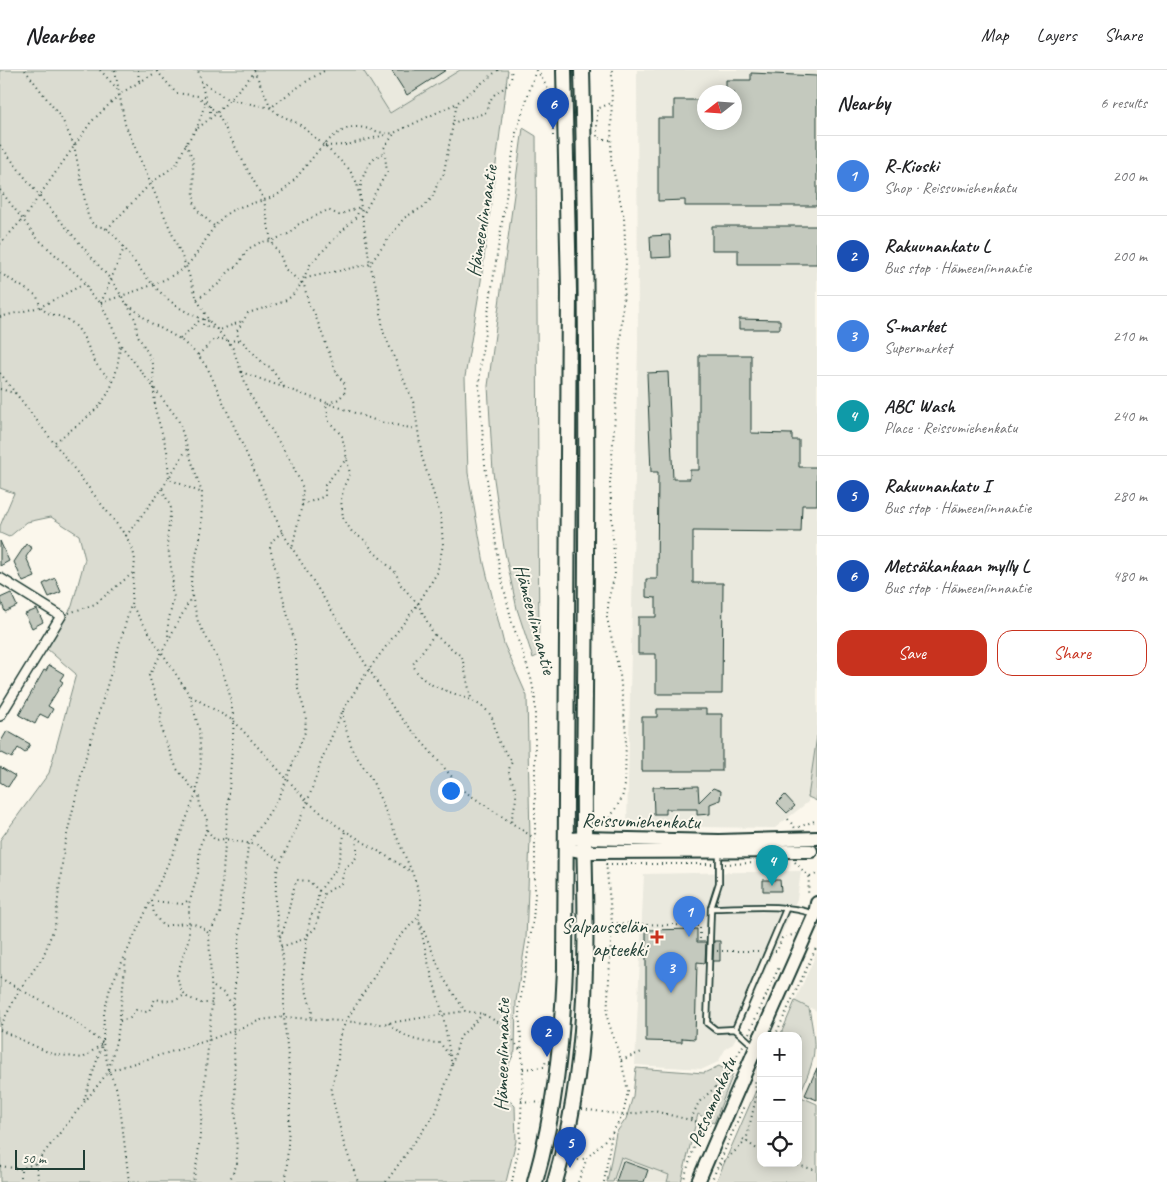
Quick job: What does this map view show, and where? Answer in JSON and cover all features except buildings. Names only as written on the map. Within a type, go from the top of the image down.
[{"type":"main road","name":"Hämeenlinnantie","points":[[535,1182],[544,1152],[562,1040],[567,875],[565,843],[569,290],[564,70]]},
{"type":"main road","name":"Hämeenlinnantie","points":[[555,1182],[573,1101],[585,968],[583,838],[587,546],[587,289],[582,70]]},
{"type":"street","points":[[0,578],[61,616],[0,716]]},
{"type":"street","name":"Reissumiehenkatu","points":[[814,856],[720,853],[605,858],[570,849],[565,843],[571,839],[605,838],[720,853],[817,838]]},
{"type":"street","points":[[814,856],[812,844],[817,838]]},
{"type":"street","name":"Petsamonkatu","points":[[763,1032],[816,911]]},
{"type":"street","name":"Petsamonkatu","points":[[698,1182],[757,1045]]},
{"type":"lane","points":[[720,853],[719,884],[711,908],[707,1024],[716,1030],[735,1030],[757,1039]]},
{"type":"lane","points":[[711,908],[816,911]]},
{"type":"lane","points":[[735,1030],[786,909]]},
{"type":"path","points":[[26,70],[62,119],[74,145],[88,216],[96,228],[107,229],[151,284],[169,301],[189,315],[209,321]]},
{"type":"path","points":[[100,70],[121,93]]},
{"type":"path","points":[[115,70],[121,93],[121,110],[125,124],[186,266],[198,300],[209,321],[220,330],[227,340],[249,393],[291,462],[303,488],[302,505],[292,548]]},
{"type":"path","points":[[138,70],[139,81]]},
{"type":"path","points":[[107,229],[151,183],[176,165],[186,144],[197,128],[206,101],[198,70]]},
{"type":"path","points":[[271,108],[279,99],[308,82],[314,75],[327,70]]},
{"type":"path","points":[[325,146],[338,147],[394,133],[457,103],[498,70]]},
{"type":"path","points":[[452,124],[486,112],[492,97],[507,87],[512,77],[511,70]]},
{"type":"path","points":[[537,70],[553,97]]},
{"type":"path","name":"Hämeenlinnantie","points":[[512,1182],[520,1147],[523,1069],[520,1050],[519,1009],[534,912],[535,698],[531,678],[512,622],[499,567],[485,466],[479,387],[482,349],[516,133],[537,70]]},
{"type":"path","points":[[605,838],[608,821],[622,798],[626,734],[620,675],[608,618],[609,597],[615,575],[610,484],[626,263],[624,218],[612,160],[610,140],[612,70]]},
{"type":"path","points":[[0,244],[23,219],[91,122],[121,93],[159,71],[176,93],[198,96],[206,101],[217,113],[264,200],[271,241],[281,257],[285,269],[304,285],[309,306],[314,312],[338,374],[345,384],[345,392],[339,399],[326,404]]},
{"type":"path","points":[[197,128],[217,113],[254,71],[271,108],[278,114],[299,124],[349,169],[356,183],[360,203]]},
{"type":"path","points":[[201,81],[227,100],[271,108]]},
{"type":"path","points":[[301,283],[311,276],[327,275],[348,267],[360,267],[370,264],[404,218],[423,207],[432,198],[439,180],[443,178],[457,103]]},
{"type":"path","points":[[610,140],[597,138],[597,109],[611,103]]},
{"type":"path","points":[[209,104],[210,118]]},
{"type":"path","points":[[553,121],[553,136]]},
{"type":"path","points":[[101,303],[151,284],[186,266],[214,226],[231,211],[282,192],[306,163],[338,134],[348,128],[360,127],[386,135]]},
{"type":"path","points":[[362,216],[386,172],[384,148],[394,133]]},
{"type":"path","points":[[0,144],[40,196],[112,281],[136,321],[137,334],[149,354],[154,374],[152,386],[155,409],[167,450],[168,479]]},
{"type":"path","points":[[186,144],[193,160],[194,202],[198,211],[214,226]]},
{"type":"path","points":[[286,1182],[291,1087],[284,1017],[284,968],[275,901],[277,871],[308,802],[322,759],[343,710],[369,669],[418,604],[437,573],[443,545],[441,517],[422,457],[416,429],[414,404],[409,389],[386,342],[380,297],[370,264],[360,208],[361,179],[372,162],[384,152]]},
{"type":"path","points":[[0,190],[55,257],[86,283],[90,294],[101,303],[120,344],[178,419],[202,493],[201,533],[191,579],[192,596],[198,622],[220,661],[229,690],[234,721],[220,913],[209,934],[213,986],[212,1003],[198,1156],[193,1182]]},
{"type":"path","points":[[198,300],[220,283],[228,271],[237,266],[248,249],[261,242],[271,241],[293,231],[297,224],[302,221],[328,210],[339,216],[360,208]]},
{"type":"path","points":[[284,387],[270,367],[264,365],[241,340],[237,331],[248,313],[283,302],[292,296],[311,263],[356,217],[360,208]]},
{"type":"path","points":[[101,303],[112,281],[124,248]]},
{"type":"path","points":[[0,273],[37,296],[40,307],[48,314],[55,314],[73,323],[98,366],[113,382]]},
{"type":"path","points":[[0,317],[40,307],[86,283]]},
{"type":"path","points":[[126,303],[151,323],[180,339],[198,355],[208,369],[282,532],[394,709],[464,791],[534,838]]},
{"type":"path","points":[[202,319],[203,325],[220,330],[243,321]]},
{"type":"path","points":[[180,339],[202,319]]},
{"type":"path","points":[[198,355],[214,340],[241,340]]},
{"type":"path","points":[[54,442],[95,412],[118,370],[120,344]]},
{"type":"path","points":[[241,372],[380,422],[416,429]]},
{"type":"path","points":[[0,373],[126,536],[133,550],[134,572],[131,605],[84,762],[64,847],[55,925],[43,957],[20,989],[0,1029],[52,1054],[83,1058],[103,1043]]},
{"type":"path","points":[[0,389],[18,394]]},
{"type":"path","points":[[326,404],[328,420],[342,436],[350,474],[340,500],[343,518],[352,532],[366,541],[373,551],[396,573],[400,584],[418,604],[434,635],[462,657],[471,698]]},
{"type":"path","points":[[126,536],[162,489],[188,446]]},
{"type":"path","points":[[302,505],[325,496],[325,485],[347,458]]},
{"type":"path","points":[[168,479],[202,493]]},
{"type":"path","points":[[162,489],[171,508],[167,540],[173,580],[171,588],[174,596],[168,623],[168,641]]},
{"type":"path","points":[[230,1182],[237,1164],[233,1006],[248,845],[275,804],[288,778],[305,732],[306,715],[298,689],[295,643],[270,548],[272,541],[282,532]]},
{"type":"path","points":[[61,616],[95,604],[134,572]]},
{"type":"path","points":[[192,596],[162,655],[149,676],[154,695],[162,709],[160,720],[163,736],[177,769],[200,800],[200,808],[207,818],[206,829],[200,845],[198,873],[190,900],[189,938],[177,975],[180,988],[185,994],[194,1001],[212,1003]]},
{"type":"path","points":[[83,1103],[103,1043],[106,1004],[110,988],[152,901],[196,794],[201,755],[199,729],[190,696],[131,605]]},
{"type":"path","points":[[434,635],[413,664],[416,672],[423,679],[445,692],[459,693],[471,698],[494,717],[498,741],[512,762],[508,768],[509,778],[516,793],[512,823]]},
{"type":"path","points":[[190,696],[234,721],[308,802],[345,831],[412,872]]},
{"type":"path","points":[[343,710],[343,720],[353,751],[372,780],[421,897],[418,917],[443,1015],[452,1066]]},
{"type":"path","points":[[788,819],[797,830]]},
{"type":"path","points":[[206,829],[215,840],[256,845],[282,861]]},
{"type":"path","points":[[310,1019],[312,1011],[302,976],[310,918],[316,907],[319,891],[337,868],[345,831]]},
{"type":"path","points":[[281,947],[298,942],[316,927],[324,894],[342,883],[345,868],[356,860],[358,850],[356,838]]},
{"type":"path","points":[[578,1182],[586,1158],[612,1133],[622,1115],[628,1091],[621,1060],[607,1017],[612,923],[605,858],[720,853],[757,863]]},
{"type":"path","points":[[809,876],[817,874]]},
{"type":"path","points":[[280,938],[285,928],[286,914],[297,880],[309,881],[319,891]]},
{"type":"path","points":[[152,901],[183,904],[190,900]]},
{"type":"path","points":[[152,901],[154,914],[163,926],[194,922],[203,926],[209,934]]},
{"type":"path","points":[[418,917],[444,979],[465,1011]]},
{"type":"path","points":[[358,1182],[344,1144],[331,1092],[338,1059],[339,1038],[346,1021],[397,940],[418,917]]},
{"type":"path","points":[[612,923],[700,926],[700,942]]},
{"type":"path","points":[[777,1032],[817,946]]},
{"type":"path","points":[[709,951],[768,952]]},
{"type":"path","points":[[0,1166],[21,1169],[36,1163],[109,1071],[120,1021],[126,956]]},
{"type":"path","points":[[0,978],[66,1015],[103,1043],[109,1071],[116,1087],[120,1106],[129,1182]]},
{"type":"path","points":[[213,986],[224,994],[233,1006]]},
{"type":"path","points":[[120,1021],[130,1018],[136,1010],[145,1012],[149,1010],[155,999],[167,1002],[183,997],[185,994]]},
{"type":"path","points":[[109,1071],[209,1040],[261,1020],[284,1017],[388,1023],[465,1011],[483,1014],[503,1025],[520,1050]]},
{"type":"path","points":[[386,1182],[436,1112],[460,1036],[483,1014]]},
{"type":"path","points":[[388,1023],[404,1036],[421,1043],[440,1043],[450,1057]]},
{"type":"path","points":[[621,1060],[642,1052]]},
{"type":"path","points":[[523,1069],[544,1066],[547,1057]]},
{"type":"path","points":[[752,1088],[757,1075]]},
{"type":"path","points":[[718,1166],[746,1141],[756,1098],[755,1079]]},
{"type":"path","points":[[521,1101],[545,1103]]},
{"type":"path","points":[[711,1182],[744,1105]]},
{"type":"path","points":[[582,1109],[622,1115],[654,1112],[711,1125]]},
{"type":"path","points":[[683,1182],[702,1122]]},
{"type":"path","points":[[604,1182],[612,1133]]},
{"type":"path","points":[[743,1139],[757,1149]]},
{"type":"path","points":[[570,1168],[572,1162],[586,1158]]},
{"type":"path","points":[[36,1163],[39,1182]]},
{"type":"path","points":[[802,1166],[817,1170]]},
{"type":"path","points":[[21,1169],[21,1182]]},
{"type":"shaded area","points":[[0,70],[363,70],[390,113],[460,70],[508,70],[481,281],[465,377],[468,473],[484,563],[504,644],[527,696],[530,839],[526,939],[516,1001],[515,1051],[504,1075],[503,1094],[515,1106],[516,1141],[506,1182],[0,1182],[0,840],[49,773],[76,674],[47,649],[72,606],[85,559],[79,535],[51,517],[27,522],[9,537],[0,533],[0,526],[14,493],[0,488]]},
{"type":"shaded area","points":[[363,70],[460,70],[390,113]]},
{"type":"shaded area","points":[[637,70],[817,70],[817,736],[808,802],[775,828],[627,826],[638,345]]},
{"type":"shaded area","points":[[523,128],[536,136],[539,655],[533,658],[517,609],[504,548],[493,472],[488,386]]},
{"type":"shaded area","points":[[817,736],[817,801],[808,797]]},
{"type":"shaded area","points":[[801,871],[797,899],[733,1044],[726,1048],[718,1062],[703,1069],[635,1065],[644,874]]},
{"type":"shaded area","points":[[817,952],[817,1011],[795,1001]]},
{"type":"shaded area","points":[[795,1001],[809,1008],[814,1053],[802,1088],[802,1032],[782,1032]]},
{"type":"shaded area","points":[[719,1066],[733,1074],[714,1123],[698,1114],[681,1182],[667,1182],[669,1175],[621,1157],[613,1182],[607,1182],[616,1133],[626,1119],[633,1096],[636,1068],[704,1073]]},
{"type":"shaded area","points":[[757,1088],[757,1167],[802,1167],[802,1097],[817,1104],[817,1182],[716,1182]]},
{"type":"shaded area","points":[[621,1157],[669,1175],[667,1182],[613,1182]]},
{"type":"place","name":"Metsäkankaan mylly L","points":[[553,129]]},
{"type":"place","name":"ABC Wash","points":[[772,886]]},
{"type":"place","name":"Salpausselän apteekki","points":[[657,937]]},
{"type":"place","name":"R-Kioski","points":[[689,937]]},
{"type":"place","name":"S-market","points":[[671,993]]},
{"type":"place","name":"Rakuunankatu L","points":[[547,1057]]},
{"type":"place","name":"Rakuunankatu I","points":[[570,1168]]}]
